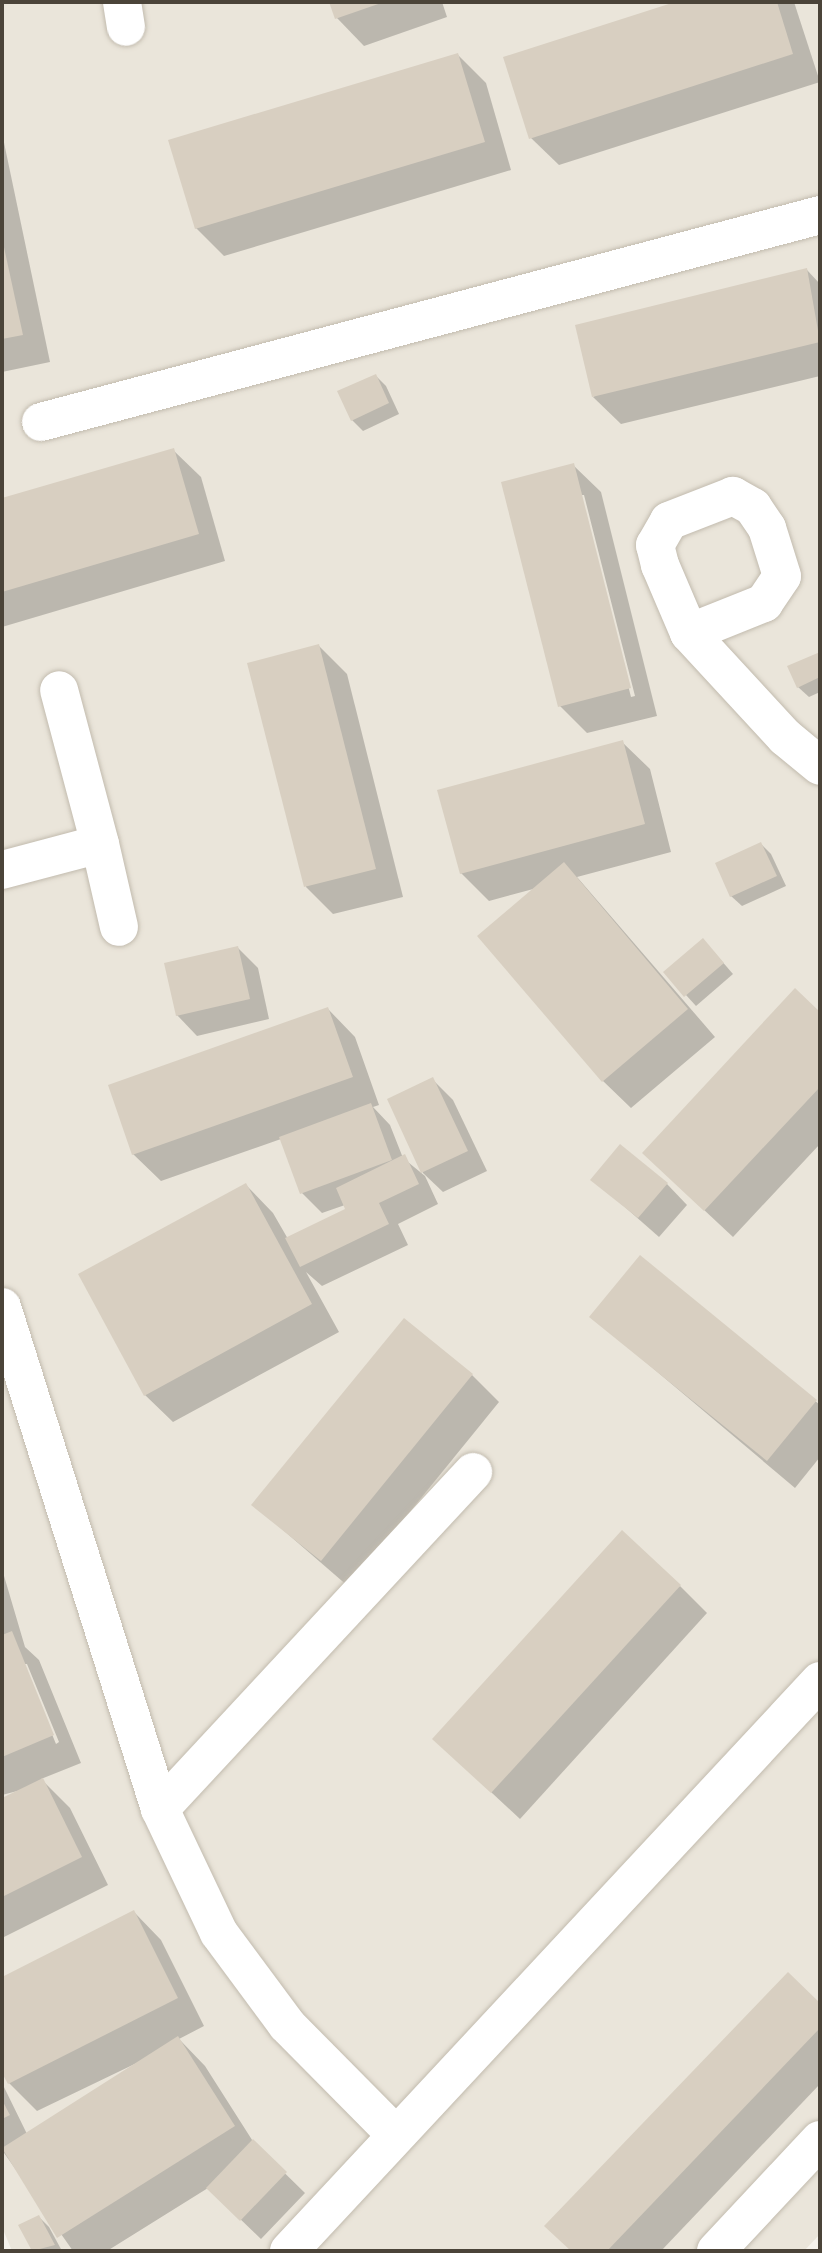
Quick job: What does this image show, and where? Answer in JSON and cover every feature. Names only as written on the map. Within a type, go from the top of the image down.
[{"type":"street","points":[[41,422],[820,215]]},
{"type":"street","points":[[689,633],[785,737],[820,766]]},
{"type":"street","points":[[59,690],[119,927]]},
{"type":"street","points":[[2,870],[100,844]]},
{"type":"street","points":[[2,1307],[160,1809],[219,1933],[287,2025],[395,2134]]},
{"type":"street","points":[[160,1809],[473,1472]]},
{"type":"street","points":[[289,2251],[395,2134],[820,1681]]},
{"type":"street","points":[[716,2251],[820,2140]]},
{"type":"shaded area","points":[[2,2],[820,2],[820,2234],[804,2251],[12,2251],[2,2227]]},
{"type":"building","points":[[329,2],[384,2],[335,19]]},
{"type":"building","points":[[675,2],[777,2],[793,54],[529,139],[503,57]]},
{"type":"building","points":[[458,53],[485,142],[195,229],[168,140]]},
{"type":"building","points":[[2,238],[23,335],[2,339]]},
{"type":"building","points":[[807,268],[820,342],[592,397],[575,325]]},
{"type":"building","points":[[376,374],[389,403],[351,421],[337,391]]},
{"type":"building","points":[[174,448],[199,534],[2,592],[2,498]]},
{"type":"building","points":[[574,463],[631,688],[558,707],[501,482]]},
{"type":"building","points":[[319,644],[376,869],[304,887],[247,663]]},
{"type":"building","points":[[820,652],[820,677],[797,688],[787,666]]},
{"type":"building","points":[[623,740],[645,824],[460,874],[437,790]]},
{"type":"building","points":[[761,842],[777,876],[730,897],[715,863]]},
{"type":"building","points":[[564,862],[688,1009],[602,1082],[477,936]]},
{"type":"building","points":[[703,938],[724,963],[684,997],[663,972]]},
{"type":"building","points":[[238,946],[250,999],[176,1016],[164,963]]},
{"type":"building","points":[[795,988],[820,1012],[820,1087],[704,1211],[642,1153]]},
{"type":"building","points":[[328,1007],[353,1077],[132,1155],[108,1085]]},
{"type":"building","points":[[433,1077],[468,1151],[421,1173],[387,1099]]},
{"type":"building","points":[[371,1103],[392,1160],[300,1194],[279,1137]]},
{"type":"building","points":[[620,1144],[668,1183],[638,1218],[590,1180]]},
{"type":"building","points":[[405,1154],[419,1184],[379,1203],[389,1224],[300,1267],[285,1238],[345,1209],[336,1188]]},
{"type":"building","points":[[246,1183],[312,1304],[144,1396],[78,1274]]},
{"type":"building","points":[[640,1255],[817,1400],[767,1461],[589,1317]]},
{"type":"building","points":[[404,1318],[473,1374],[321,1561],[251,1505]]},
{"type":"building","points":[[622,1530],[681,1585],[491,1793],[432,1739]]},
{"type":"building","points":[[12,1631],[54,1735],[2,1757],[2,1635]]},
{"type":"building","points":[[43,1778],[82,1857],[2,1897],[2,1798]]},
{"type":"building","points":[[134,1910],[178,1998],[8,2084],[2,2073],[2,1977]]},
{"type":"building","points":[[788,1972],[820,2003],[820,2028],[607,2251],[571,2251],[544,2226]]},
{"type":"building","points":[[178,2036],[235,2126],[57,2238],[2,2148]]},
{"type":"building","points":[[2,2100],[10,2115],[2,2119]]},
{"type":"building","points":[[253,2139],[287,2172],[240,2221],[206,2188]]},
{"type":"building","points":[[39,2215],[55,2245],[32,2251],[18,2225]]}]
